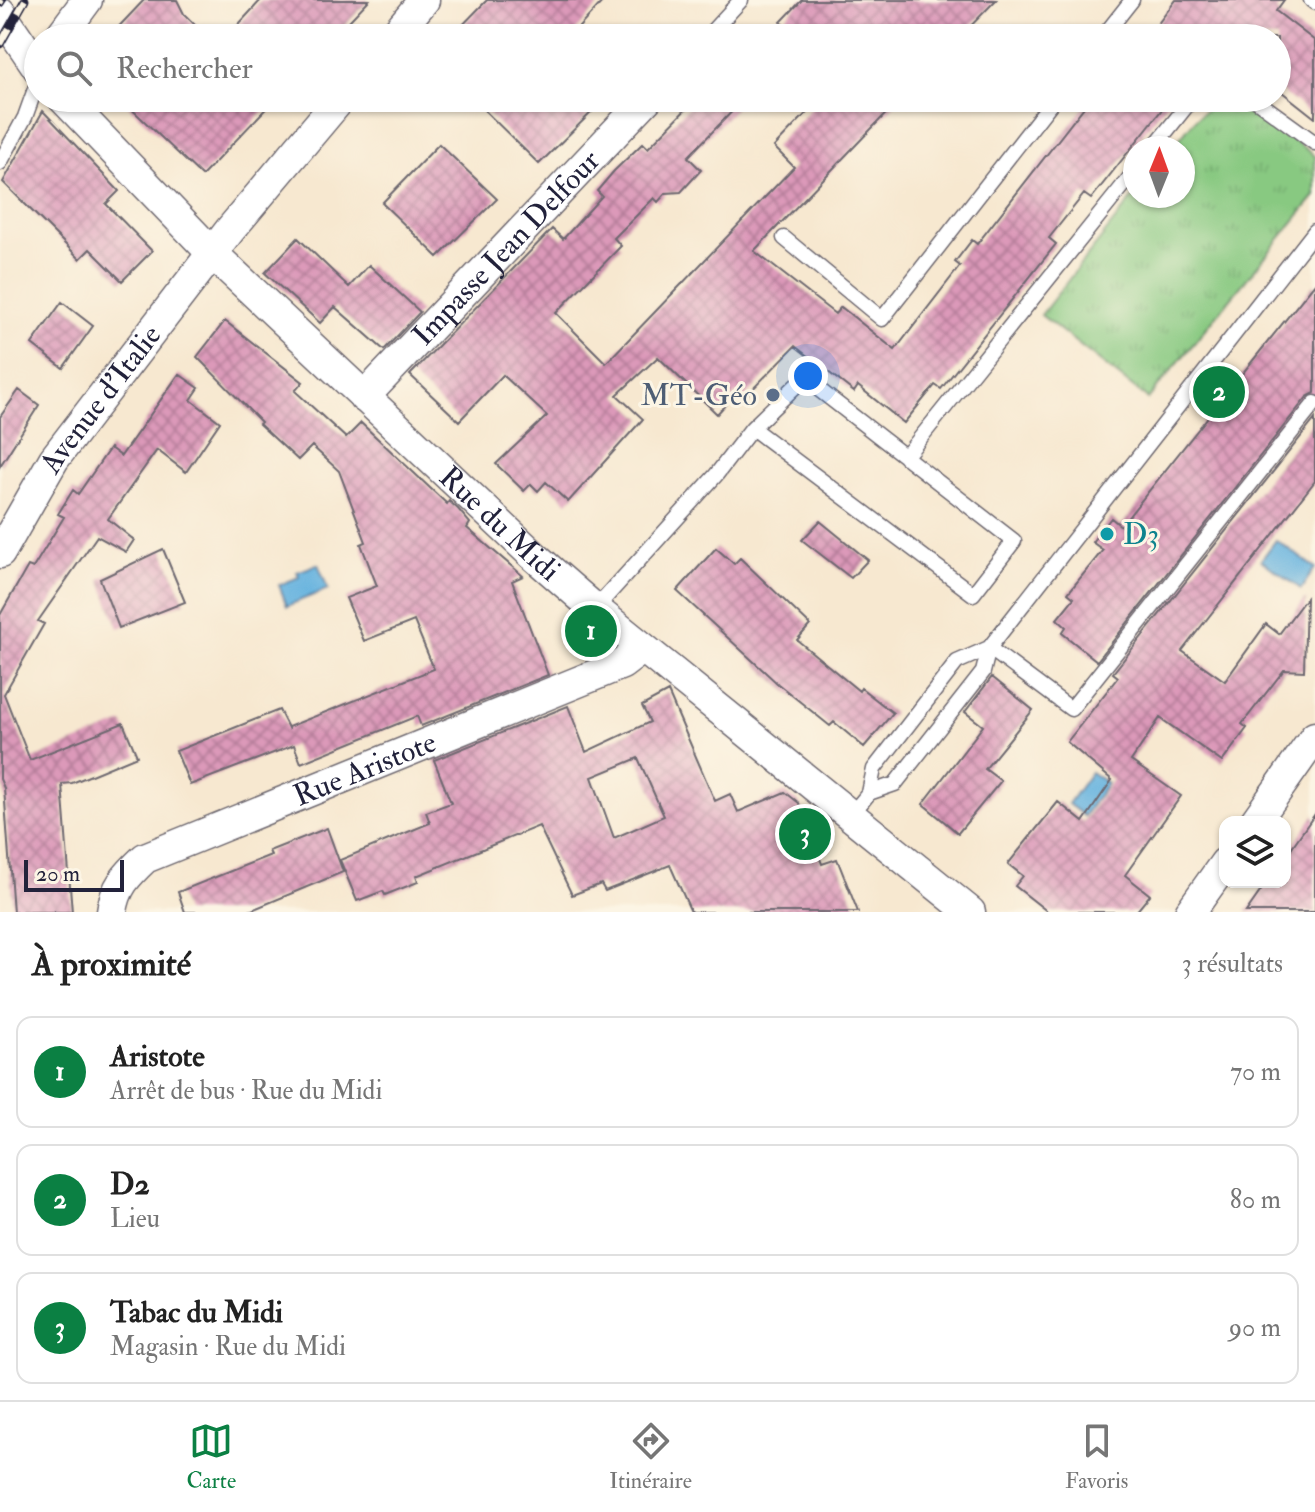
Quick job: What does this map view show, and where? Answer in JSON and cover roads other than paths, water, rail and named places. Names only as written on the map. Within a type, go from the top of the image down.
[{"type":"street","points":[[69,24],[87,0]]},
{"type":"street","points":[[404,24],[424,0]]},
{"type":"street","points":[[0,12],[24,47]]},
{"type":"street","name":"Rue du Midi","points":[[76,112],[212,253],[534,556],[643,648],[860,804],[970,912]]},
{"type":"street","name":"Avenue d'Italie","points":[[0,553],[54,459],[212,253],[329,112]]},
{"type":"street","name":"Impasse Jean Delfour","points":[[364,397],[635,112]]},
{"type":"street","name":"Rue Aristote","points":[[112,912],[114,895],[123,878],[145,858],[622,664],[643,648]]},
{"type":"street","points":[[1259,816],[1315,737]]},
{"type":"street","points":[[1190,912],[1219,871]]},
{"type":"lane","points":[[719,24],[741,0]]},
{"type":"lane","points":[[1113,24],[1132,0]]},
{"type":"lane","points":[[0,163],[26,112]]},
{"type":"lane","points":[[784,238],[882,319],[1044,112]]},
{"type":"lane","points":[[1163,136],[1182,112]]},
{"type":"lane","points":[[1272,112],[1315,143]]},
{"type":"lane","points":[[905,457],[1123,186]]},
{"type":"lane","points":[[860,804],[895,784],[983,672],[989,648],[1315,231]]},
{"type":"lane","points":[[595,609],[706,486],[752,428],[804,378],[1014,541],[973,594],[752,428]]},
{"type":"lane","points":[[989,648],[1071,709],[1315,403]]},
{"type":"lane","points":[[860,804],[874,769],[957,662],[989,648]]},
{"type":"water","points":[[1276,540],[1315,568],[1301,589],[1261,560]]},
{"type":"water","points":[[318,564],[328,589],[287,606],[279,585],[299,577],[297,572]]},
{"type":"water","points":[[1091,772],[1107,783],[1084,816],[1068,804]]},
{"type":"railway","points":[[0,44],[25,0]]},
{"type":"place","name":"D2","points":[[1219,392]]},
{"type":"place","name":"MT-Géo","points":[[773,395]]},
{"type":"place","name":"D3","points":[[1107,534]]},
{"type":"place","name":"Aristote","points":[[591,631]]},
{"type":"place","name":"Tabac du Midi","points":[[805,834]]}]
